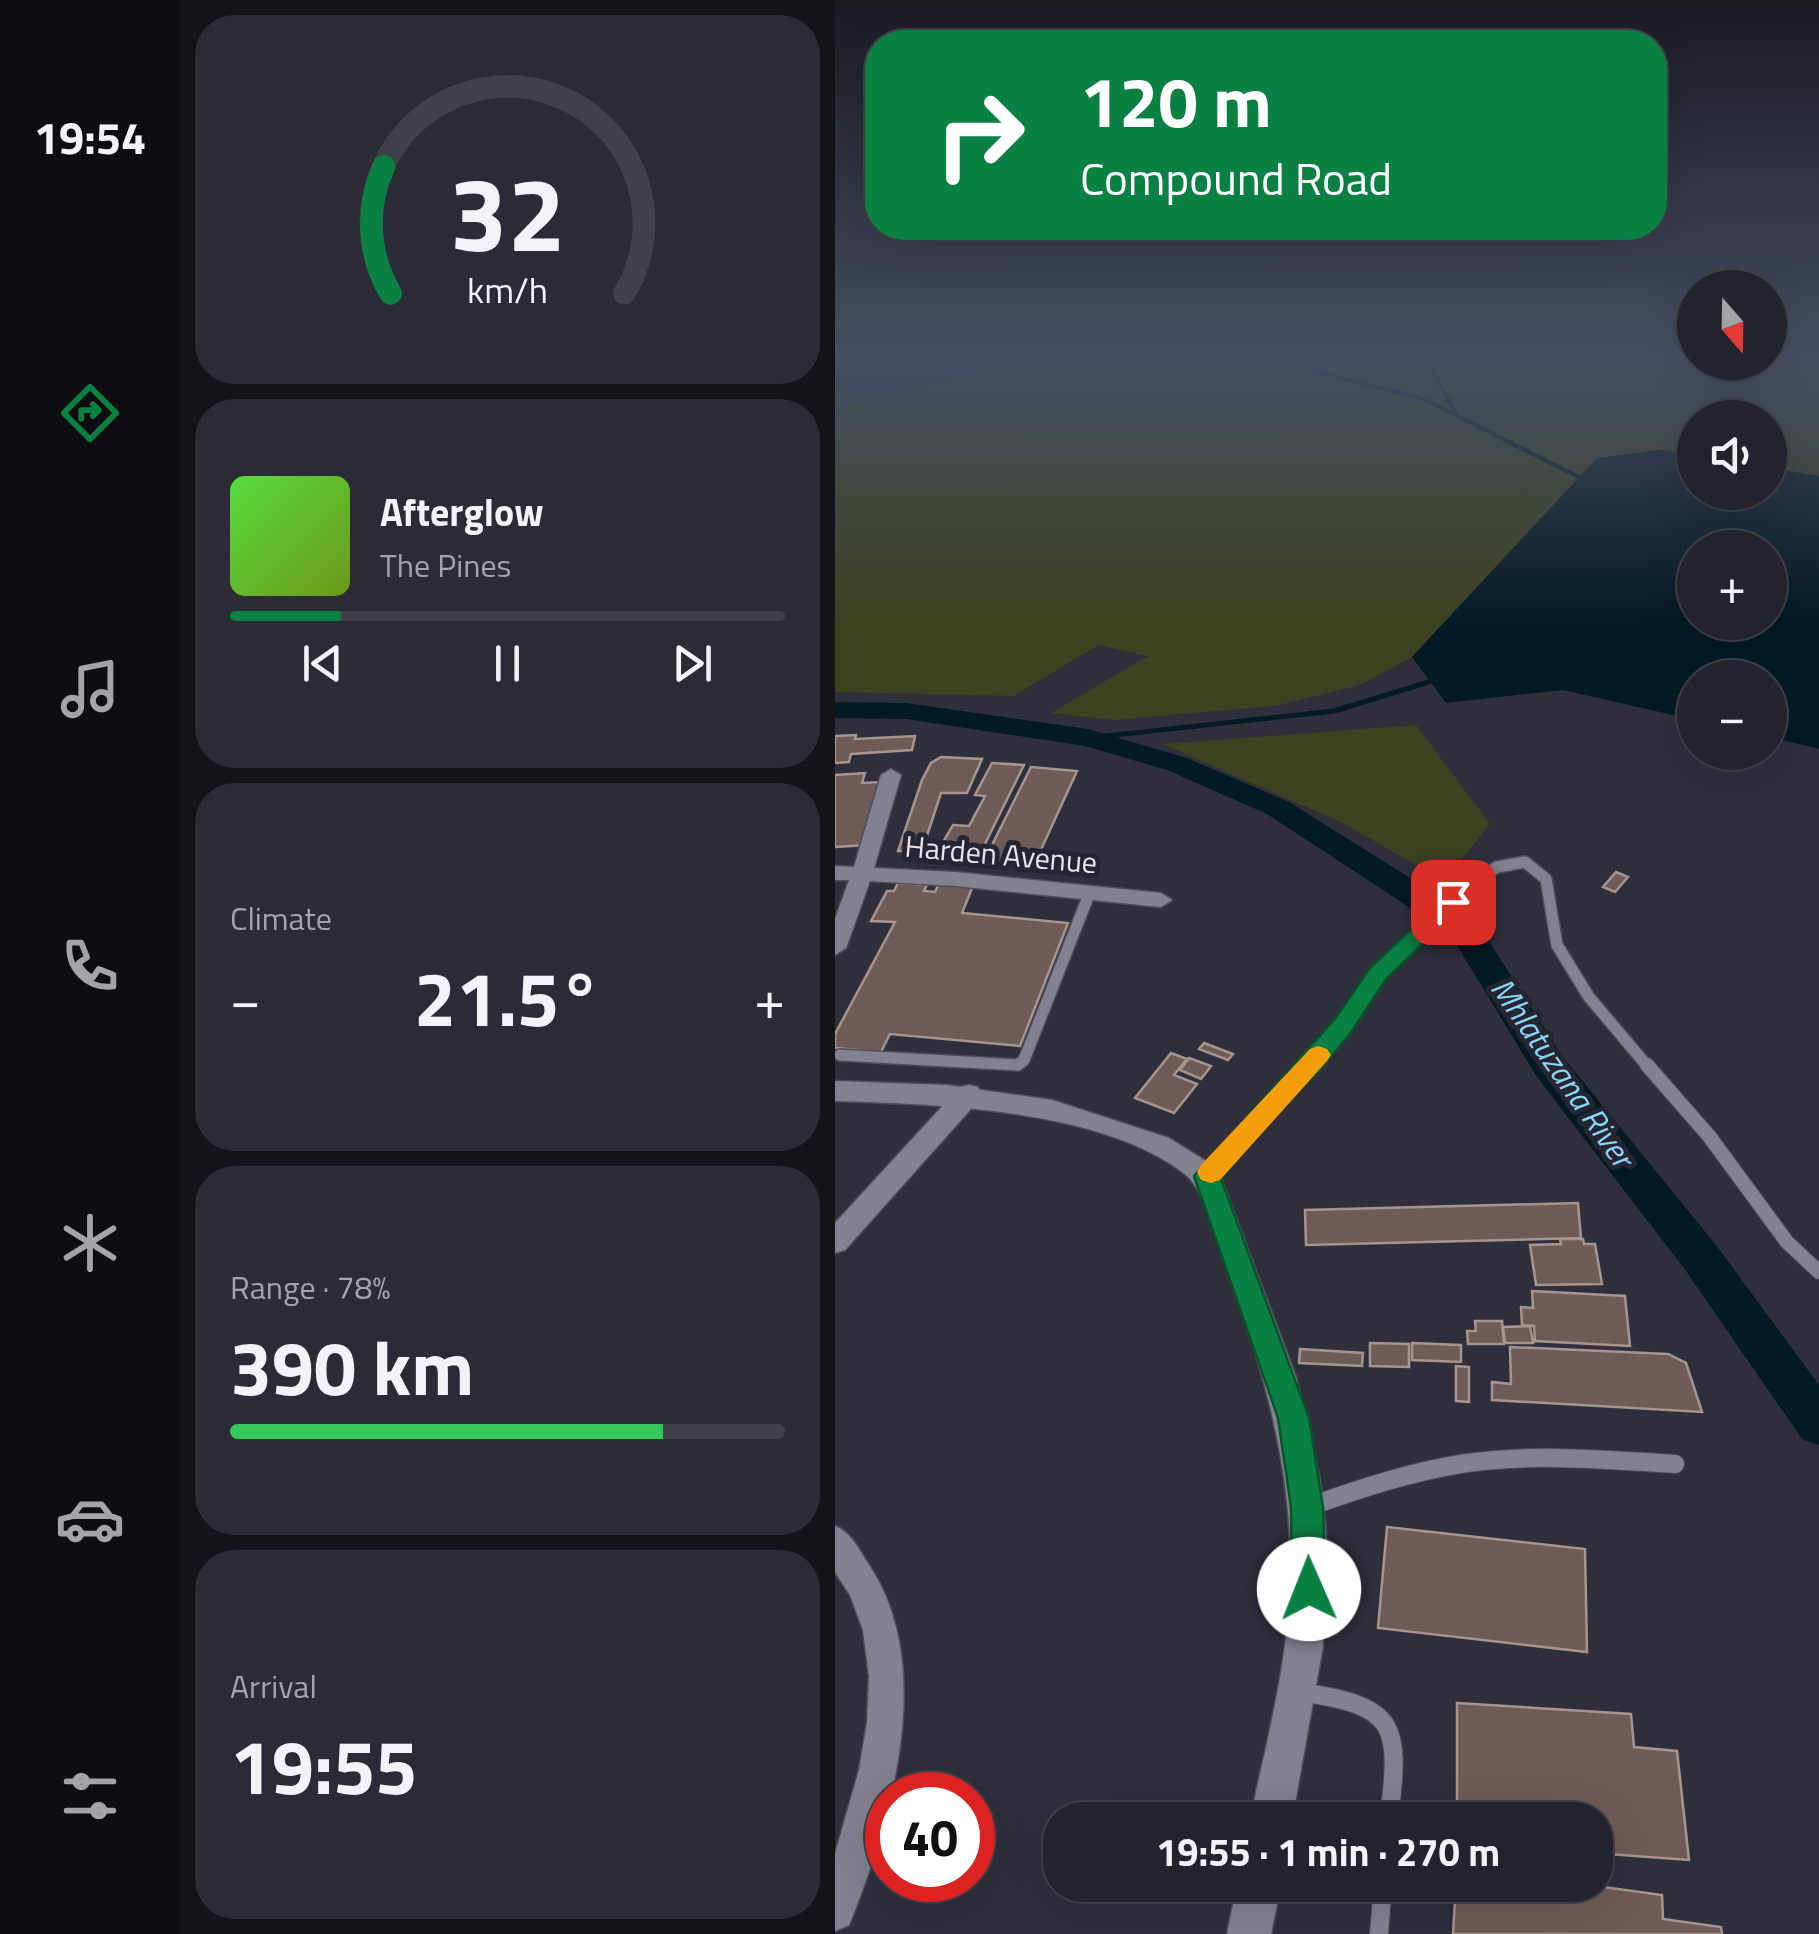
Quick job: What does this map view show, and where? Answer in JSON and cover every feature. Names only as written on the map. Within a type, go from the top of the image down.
[{"type":"street","points":[[835,948],[863,872],[891,774]]},
{"type":"street","name":"Harden Avenue","points":[[835,873],[863,872],[1161,900]]},
{"type":"street","points":[[835,1091],[969,1094],[1029,1103],[1169,1148],[1207,1176],[1293,1418],[1307,1507],[1309,1589],[1296,1691],[1274,1802]]},
{"type":"street","points":[[835,1242],[969,1094]]},
{"type":"street","points":[[835,1542],[859,1572],[876,1614],[887,1662],[879,1773],[835,1911]]},
{"type":"street","points":[[1249,1934],[1256,1902]]},
{"type":"lane","points":[[1207,1176],[1275,1098],[1309,1066],[1378,974],[1497,866],[1525,862],[1541,871],[1549,885],[1548,922],[1557,945],[1609,1023],[1710,1136],[1783,1238],[1819,1272]]},
{"type":"lane","points":[[840,1055],[1018,1065],[1024,1060],[1090,892]]},
{"type":"lane","points":[[1307,1507],[1403,1475],[1469,1462],[1548,1458],[1675,1464]]},
{"type":"lane","points":[[1296,1691],[1362,1703],[1380,1717],[1395,1760],[1391,1802]]},
{"type":"lane","points":[[1379,1934],[1382,1902]]},
{"type":"green space","points":[[835,444],[1677,444],[1677,452],[1661,450],[1597,458],[1412,657],[1360,685],[1275,706],[1113,720],[1051,713],[1148,656],[1098,645],[1014,696],[835,692]]},
{"type":"green space","points":[[1787,444],[1819,444],[1819,476],[1787,471]]},
{"type":"green space","points":[[1416,725],[1490,824],[1444,881],[1341,822],[1162,744]]},
{"type":"water","points":[[1661,450],[1677,452],[1677,510],[1787,510],[1787,471],[1819,476],[1819,749],[1787,741],[1787,660],[1677,660],[1677,716],[1563,690],[1446,703],[1412,657],[1597,458]]},
{"type":"building","points":[[856,735],[855,739],[915,736],[912,750],[851,754],[849,762],[835,763],[835,736]]},
{"type":"building","points":[[941,757],[982,759],[967,793],[941,793],[922,851],[898,851],[922,780],[931,763]]},
{"type":"building","points":[[992,763],[1024,765],[980,854],[938,851],[953,825],[969,826],[985,796],[975,795]]},
{"type":"building","points":[[1031,767],[1077,771],[1034,865],[984,861]]},
{"type":"building","points":[[865,773],[862,783],[881,782],[867,845],[835,847],[835,775]]},
{"type":"building","points":[[1616,872],[1628,877],[1615,892],[1603,887]]},
{"type":"building","points":[[898,883],[927,885],[924,891],[935,892],[939,883],[973,886],[962,913],[1068,923],[1020,1046],[890,1034],[881,1052],[835,1048],[835,1034],[895,922],[871,921],[887,891],[894,891]]},
{"type":"building","points":[[1204,1043],[1233,1054],[1228,1060],[1199,1049]]},
{"type":"building","points":[[1171,1053],[1187,1059],[1174,1075],[1197,1084],[1174,1113],[1135,1098]]},
{"type":"building","points":[[1189,1058],[1211,1066],[1201,1079],[1180,1070]]},
{"type":"building","points":[[1578,1203],[1581,1238],[1306,1245],[1305,1210]]},
{"type":"building","points":[[1560,1239],[1583,1239],[1584,1244],[1595,1244],[1602,1284],[1536,1285],[1530,1245],[1561,1244]]},
{"type":"building","points":[[1532,1291],[1625,1296],[1630,1346],[1535,1341],[1534,1326],[1522,1325],[1521,1307],[1533,1308]]},
{"type":"building","points":[[1475,1321],[1502,1321],[1504,1344],[1468,1344],[1467,1331],[1476,1331]]},
{"type":"building","points":[[1530,1326],[1533,1343],[1505,1343],[1503,1327]]},
{"type":"building","points":[[1370,1343],[1409,1344],[1409,1367],[1370,1366]]},
{"type":"building","points":[[1412,1343],[1461,1345],[1461,1362],[1412,1360]]},
{"type":"building","points":[[1510,1347],[1668,1354],[1686,1363],[1702,1412],[1492,1400],[1492,1382],[1511,1384]]},
{"type":"building","points":[[1300,1349],[1363,1353],[1362,1366],[1299,1363]]},
{"type":"building","points":[[1456,1366],[1469,1367],[1469,1402],[1456,1401]]},
{"type":"building","points":[[1387,1527],[1585,1549],[1587,1652],[1378,1628]]},
{"type":"building","points":[[1457,1703],[1631,1714],[1634,1747],[1677,1751],[1689,1860],[1613,1854],[1613,1802],[1457,1802]]},
{"type":"building","points":[[1613,1888],[1662,1895],[1663,1919],[1721,1927],[1722,1934],[1453,1934],[1455,1902],[1613,1902]]},
{"type":"waterway","points":[[1514,444],[1579,477]]},
{"type":"waterway","points":[[1088,738],[1334,711],[1429,682]]},
{"type":"waterway","name":"Mhlatuzana River","points":[[835,710],[906,711],[1088,738],[1177,764],[1278,808],[1462,926],[1550,1067],[1701,1258],[1819,1423]]},
{"type":"slow traffic","points":[[1211,1172],[1318,1055]]},
{"type":"route","points":[[1309,1589],[1307,1507],[1293,1418],[1207,1176],[1275,1098],[1309,1066],[1378,974],[1453,902]]}]
